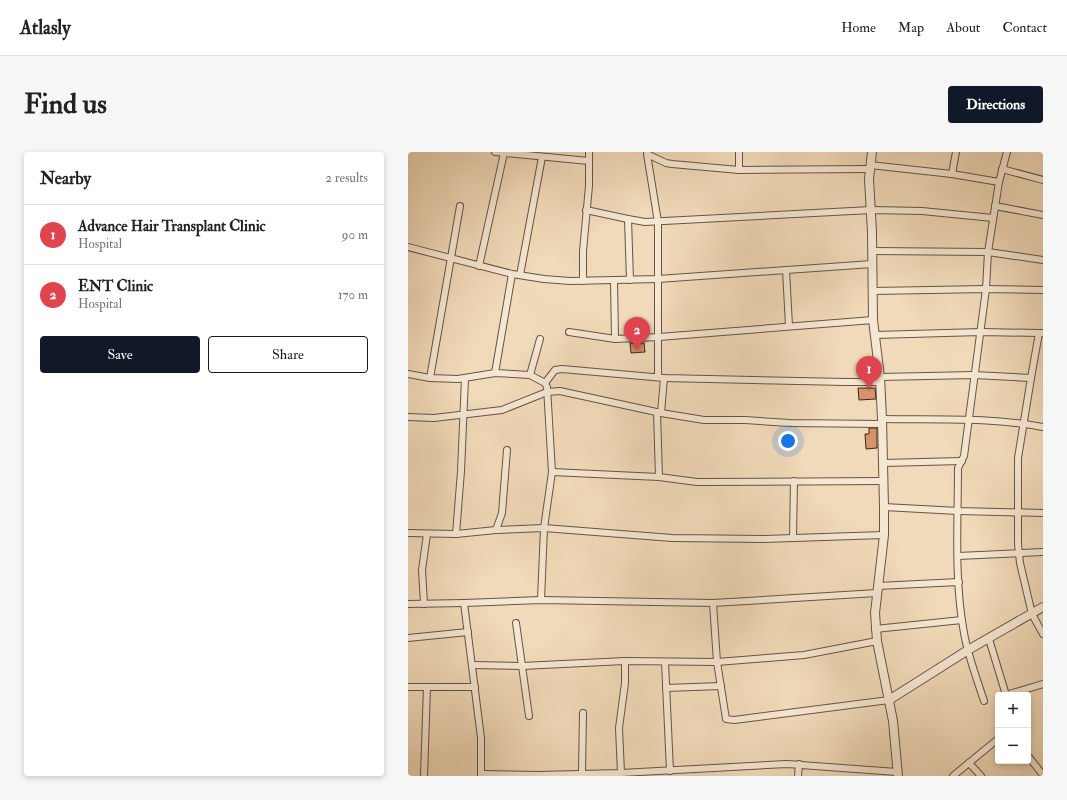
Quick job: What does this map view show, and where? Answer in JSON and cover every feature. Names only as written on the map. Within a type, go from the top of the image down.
[{"type":"street","points":[[495,152],[530,154],[542,157],[589,161]]},
{"type":"street","points":[[583,281],[583,251],[589,186],[589,152]]},
{"type":"street","points":[[739,152],[739,170]]},
{"type":"street","points":[[464,603],[481,738],[481,775],[620,773],[798,764],[898,774],[895,734],[876,641],[875,629],[877,589],[884,536],[884,507],[880,380],[872,320],[872,251],[869,188],[872,152]]},
{"type":"street","points":[[952,174],[956,152]]},
{"type":"street","points":[[984,701],[968,650],[962,620],[958,556],[958,468],[962,461],[969,420],[981,332],[986,289],[988,252],[993,218],[999,182],[1007,152]]},
{"type":"street","points":[[479,266],[504,153]]},
{"type":"street","points":[[659,477],[659,413],[661,377],[658,337],[658,222],[647,154],[656,159],[672,164],[739,170],[870,167],[952,174],[999,182]]},
{"type":"street","points":[[520,275],[542,157]]},
{"type":"street","points":[[1002,170],[1043,180]]},
{"type":"street","points":[[430,378],[460,206]]},
{"type":"street","points":[[995,206],[1043,215]]},
{"type":"street","points":[[586,210],[645,222],[871,210],[922,211],[993,218]]},
{"type":"street","points":[[628,219],[630,280]]},
{"type":"street","points":[[408,247],[512,274],[557,281],[658,280],[872,264]]},
{"type":"street","points":[[872,251],[988,252],[1043,260]]},
{"type":"street","points":[[786,270],[789,326]]},
{"type":"street","points":[[495,373],[512,274]]},
{"type":"street","points":[[614,280],[614,339]]},
{"type":"street","points":[[872,291],[986,289],[1043,290]]},
{"type":"street","points":[[569,332],[614,339],[658,337],[872,320]]},
{"type":"street","points":[[875,335],[981,332],[1041,333],[1031,378],[1018,458],[1017,512],[1019,554],[1032,614],[1043,634]]},
{"type":"street","points":[[530,375],[540,339]]},
{"type":"street","points":[[545,383],[555,370],[562,369],[661,377],[816,382],[974,375],[1031,378]]},
{"type":"street","points":[[408,374],[430,378],[465,378],[495,373],[530,375],[545,383],[547,392],[552,472],[544,528],[541,600]]},
{"type":"street","points":[[456,534],[465,378]]},
{"type":"street","points":[[408,417],[434,418],[502,410],[547,392],[560,391],[659,413],[704,420],[739,419],[789,423],[969,420],[1023,423],[1043,427]]},
{"type":"street","points":[[496,530],[502,513],[507,450]]},
{"type":"street","points":[[883,463],[962,461]]},
{"type":"street","points":[[552,472],[659,477],[697,482],[883,481]]},
{"type":"street","points":[[793,538],[794,481]]},
{"type":"street","points":[[884,507],[958,511],[1043,513]]},
{"type":"street","points":[[408,533],[456,534],[496,530],[544,528],[672,538],[884,536]]},
{"type":"street","points":[[424,604],[422,570],[427,534]]},
{"type":"street","points":[[958,556],[1043,552]]},
{"type":"street","points":[[408,604],[541,600],[713,603],[959,582]]},
{"type":"street","points":[[713,603],[717,662],[725,715],[726,719],[730,720],[889,700],[968,650],[1043,607]]},
{"type":"street","points":[[875,629],[962,620]]},
{"type":"street","points":[[516,623],[529,716]]},
{"type":"street","points":[[408,638],[468,632]]},
{"type":"street","points":[[989,639],[1005,692]]},
{"type":"street","points":[[473,666],[522,666],[625,662],[717,662],[804,655],[876,641]]},
{"type":"street","points":[[620,773],[619,728],[625,683],[625,662]]},
{"type":"street","points":[[665,662],[670,771]]},
{"type":"street","points":[[1016,692],[1043,684]]},
{"type":"street","points":[[666,688],[721,686]]},
{"type":"street","points":[[408,687],[475,687]]},
{"type":"street","points":[[424,776],[427,688]]},
{"type":"street","points":[[582,773],[583,713]]},
{"type":"street","points":[[953,776],[995,741]]},
{"type":"street","points":[[1031,760],[1043,775]]},
{"type":"street","points":[[969,763],[981,776]]},
{"type":"street","points":[[798,764],[798,776]]},
{"type":"building","points":[[630,343],[644,343],[645,352],[631,353]]},
{"type":"building","points":[[858,388],[875,388],[876,399],[859,400]]},
{"type":"building","points":[[869,428],[877,428],[877,448],[866,449],[865,434],[869,434]]},
{"type":"place","name":"ENT Clinic","points":[[637,350]]},
{"type":"place","name":"Advance Hair Transplant Clinic","points":[[869,389]]}]
